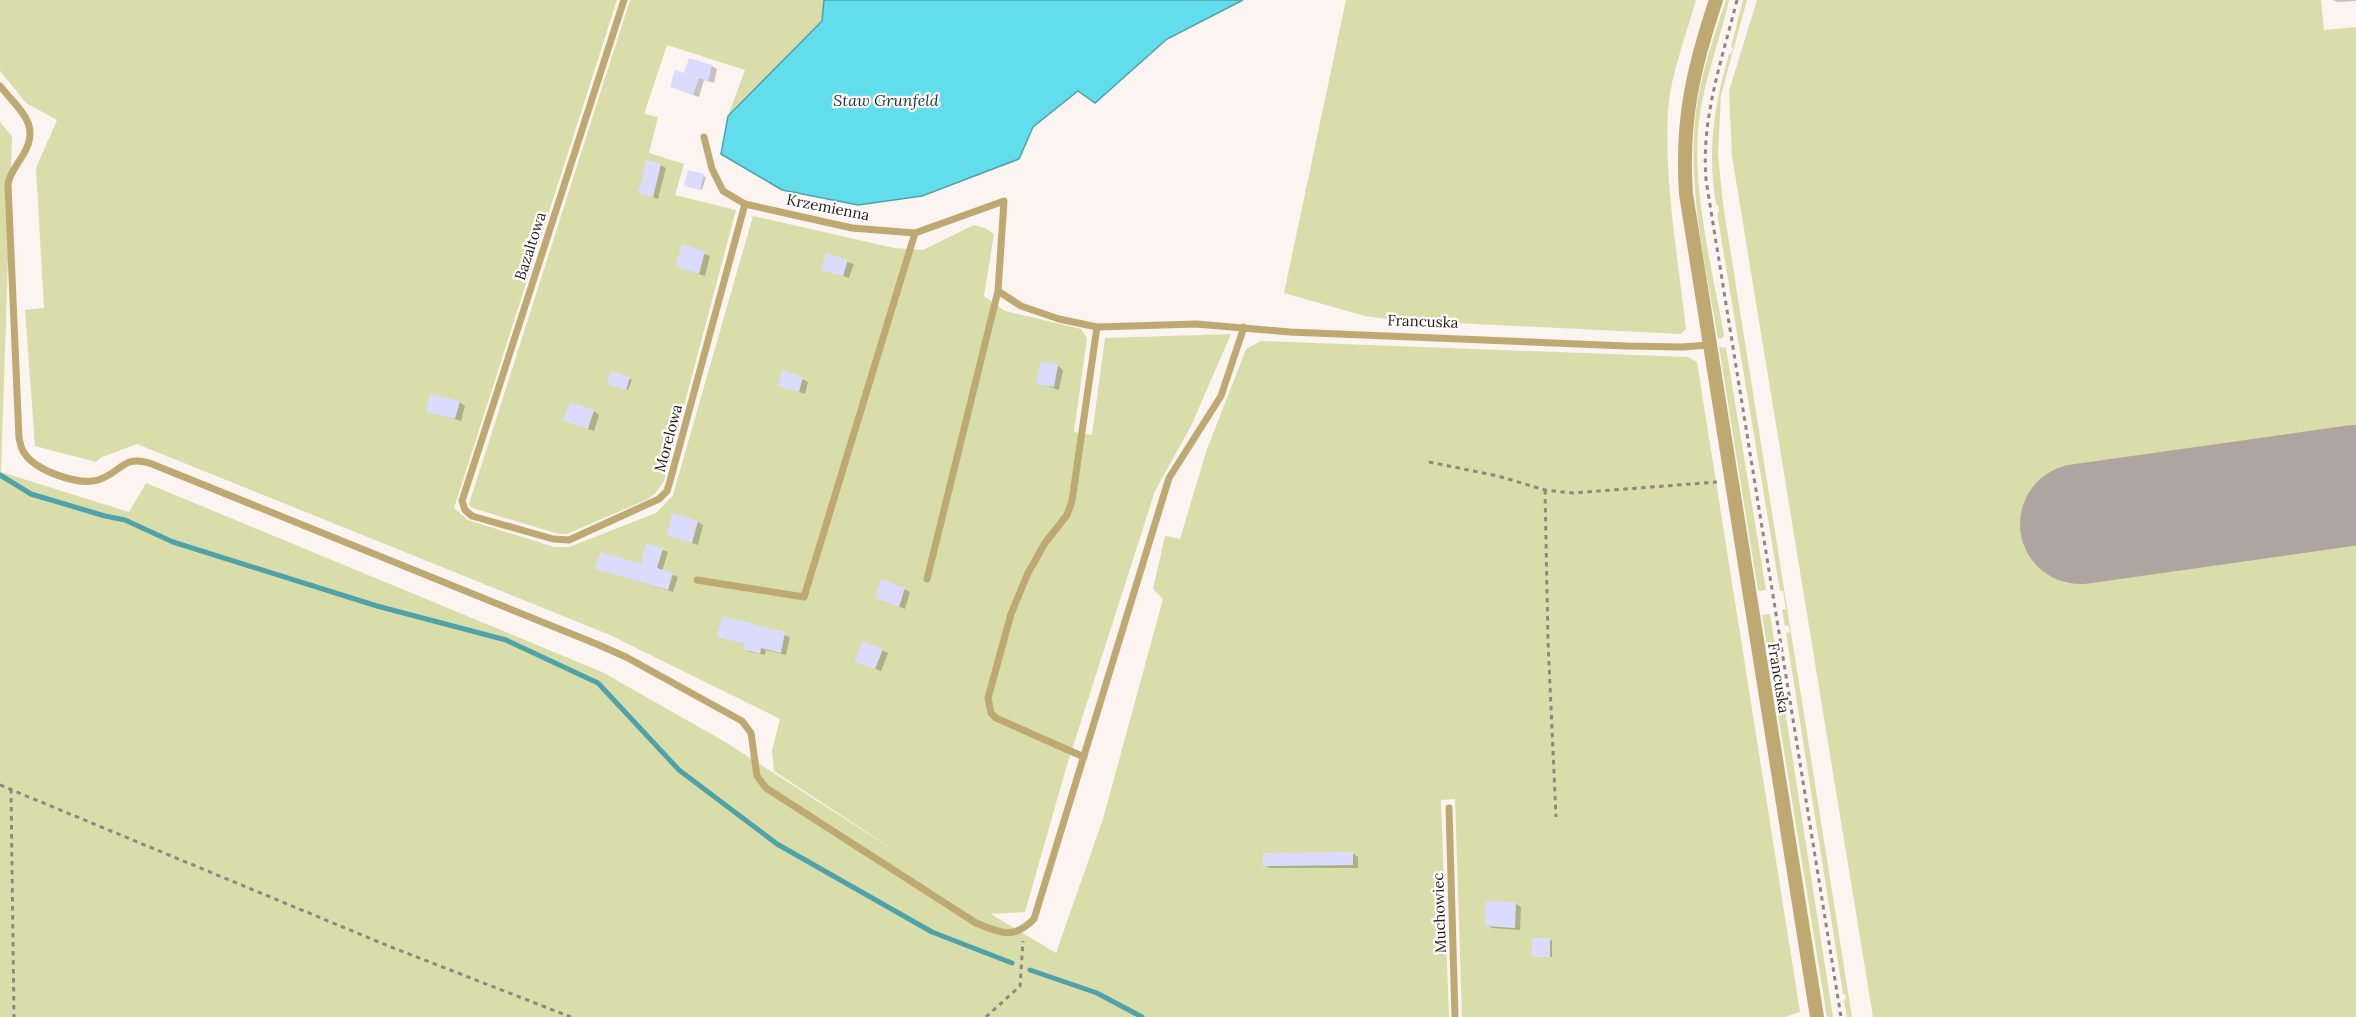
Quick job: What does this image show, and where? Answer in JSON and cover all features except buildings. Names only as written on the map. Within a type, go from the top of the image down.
[{"type":"street","name":"Francuska","points":[[1716,0],[1692,78],[1684,151],[1688,211],[1817,1017]]},
{"type":"lane","name":"Bazaltowa","points":[[462,501],[624,0]]},
{"type":"lane","points":[[0,86],[29,122],[32,133],[25,152],[9,177],[8,184],[19,438],[23,452],[38,466],[60,476],[82,482],[98,480],[129,461],[140,459],[626,657],[742,721],[751,733],[757,776],[766,788],[976,923],[998,932],[1015,933],[1024,929],[1034,919],[1169,478],[1221,396],[1244,327]]},
{"type":"lane","name":"Krzemienna","points":[[704,137],[712,169],[723,191],[745,204],[852,228],[915,233],[1004,201],[998,291]]},
{"type":"lane","name":"Morelowa","points":[[462,501],[465,510],[472,516],[553,539],[569,540],[659,499],[667,490],[670,481],[745,204]]},
{"type":"lane","points":[[697,580],[804,597],[915,233]]},
{"type":"lane","points":[[927,579],[998,291],[1021,306],[1059,319],[1097,327],[1072,501],[1067,515],[1045,543],[1028,573],[1011,614],[988,699],[991,713],[996,718],[1084,757]]},
{"type":"lane","name":"Francuska","points":[[1097,327],[1196,324],[1302,332],[1626,346],[1709,345]]},
{"type":"lane","name":"Muchowiec","points":[[1449,808],[1455,1017]]},
{"type":"path","points":[[1737,0],[1707,118],[1706,180],[1841,1017]]},
{"type":"path","points":[[1429,462],[1498,476],[1545,490],[1573,493],[1731,481]]},
{"type":"path","points":[[1545,490],[1548,641],[1556,817]]},
{"type":"path","points":[[0,785],[391,947],[571,1017]]},
{"type":"path","points":[[11,789],[14,1017]]},
{"type":"path","points":[[986,1017],[1020,986],[1024,929]]},
{"type":"green space","points":[[0,0],[617,0],[454,508],[468,520],[554,547],[569,547],[656,513],[673,495],[753,216],[894,248],[923,250],[974,225],[994,234],[984,296],[1005,311],[1081,329],[1087,338],[1074,432],[1092,435],[1105,338],[1231,334],[1191,426],[1155,491],[1067,765],[1025,912],[991,914],[1056,953],[1103,819],[1163,599],[1153,589],[1165,536],[1180,539],[1206,452],[1246,349],[1261,341],[1688,357],[1697,362],[1800,1012],[1785,1017],[1462,1017],[1455,799],[1441,800],[1449,1017],[0,1017],[0,122],[12,136],[1,472],[129,512],[146,483],[602,672],[727,743],[909,860],[774,771],[772,751],[780,719],[610,635],[137,444],[102,457],[96,462],[35,446],[25,310],[44,308],[36,168],[57,120],[26,103],[0,71]]},
{"type":"green space","points":[[630,0],[824,0],[822,21],[728,116],[745,70],[667,45],[644,114],[658,117],[649,153],[684,164],[675,195],[736,210],[664,481],[655,494],[646,500],[567,534],[559,534],[472,508],[469,504]]},
{"type":"green space","points":[[1346,0],[1696,0],[1670,96],[1667,136],[1670,191],[1686,329],[1681,334],[1395,320],[1365,316],[1284,293]]},
{"type":"green space","points":[[1726,0],[1729,0],[1701,106],[1697,146],[1704,228],[1724,335],[1723,338],[1718,339],[1699,225],[1694,140],[1701,83]]},
{"type":"green space","points":[[1743,0],[1747,0],[1721,95],[1718,154],[1723,204],[1852,1017],[1847,1017],[1844,1000],[1846,999],[1843,994],[1786,633],[1790,632],[1789,626],[1785,626],[1782,610],[1786,609],[1783,591],[1780,591],[1713,185],[1712,147],[1716,110]]},
{"type":"green space","points":[[1757,0],[2321,0],[2324,30],[2356,27],[2356,1017],[1873,1017],[1732,156],[1729,91]]},
{"type":"green space","points":[[1719,347],[1726,348],[1766,590],[1758,591]]},
{"type":"green space","points":[[1770,614],[1833,1017],[1827,1017],[1762,615]]},
{"type":"water","name":"Staw Grunfeld","points":[[824,0],[1243,0],[1167,39],[1095,103],[1078,91],[1033,127],[1019,159],[922,196],[858,205],[782,190],[721,154],[728,116],[822,21]]},
{"type":"waterway","points":[[0,475],[31,494],[125,520],[173,542],[377,606],[506,640],[598,683],[679,770],[777,844],[932,932],[1012,963]]},
{"type":"waterway","points":[[1030,970],[1097,993],[1142,1017]]},
{"type":"runway","points":[[2080,524],[2356,485]]}]
